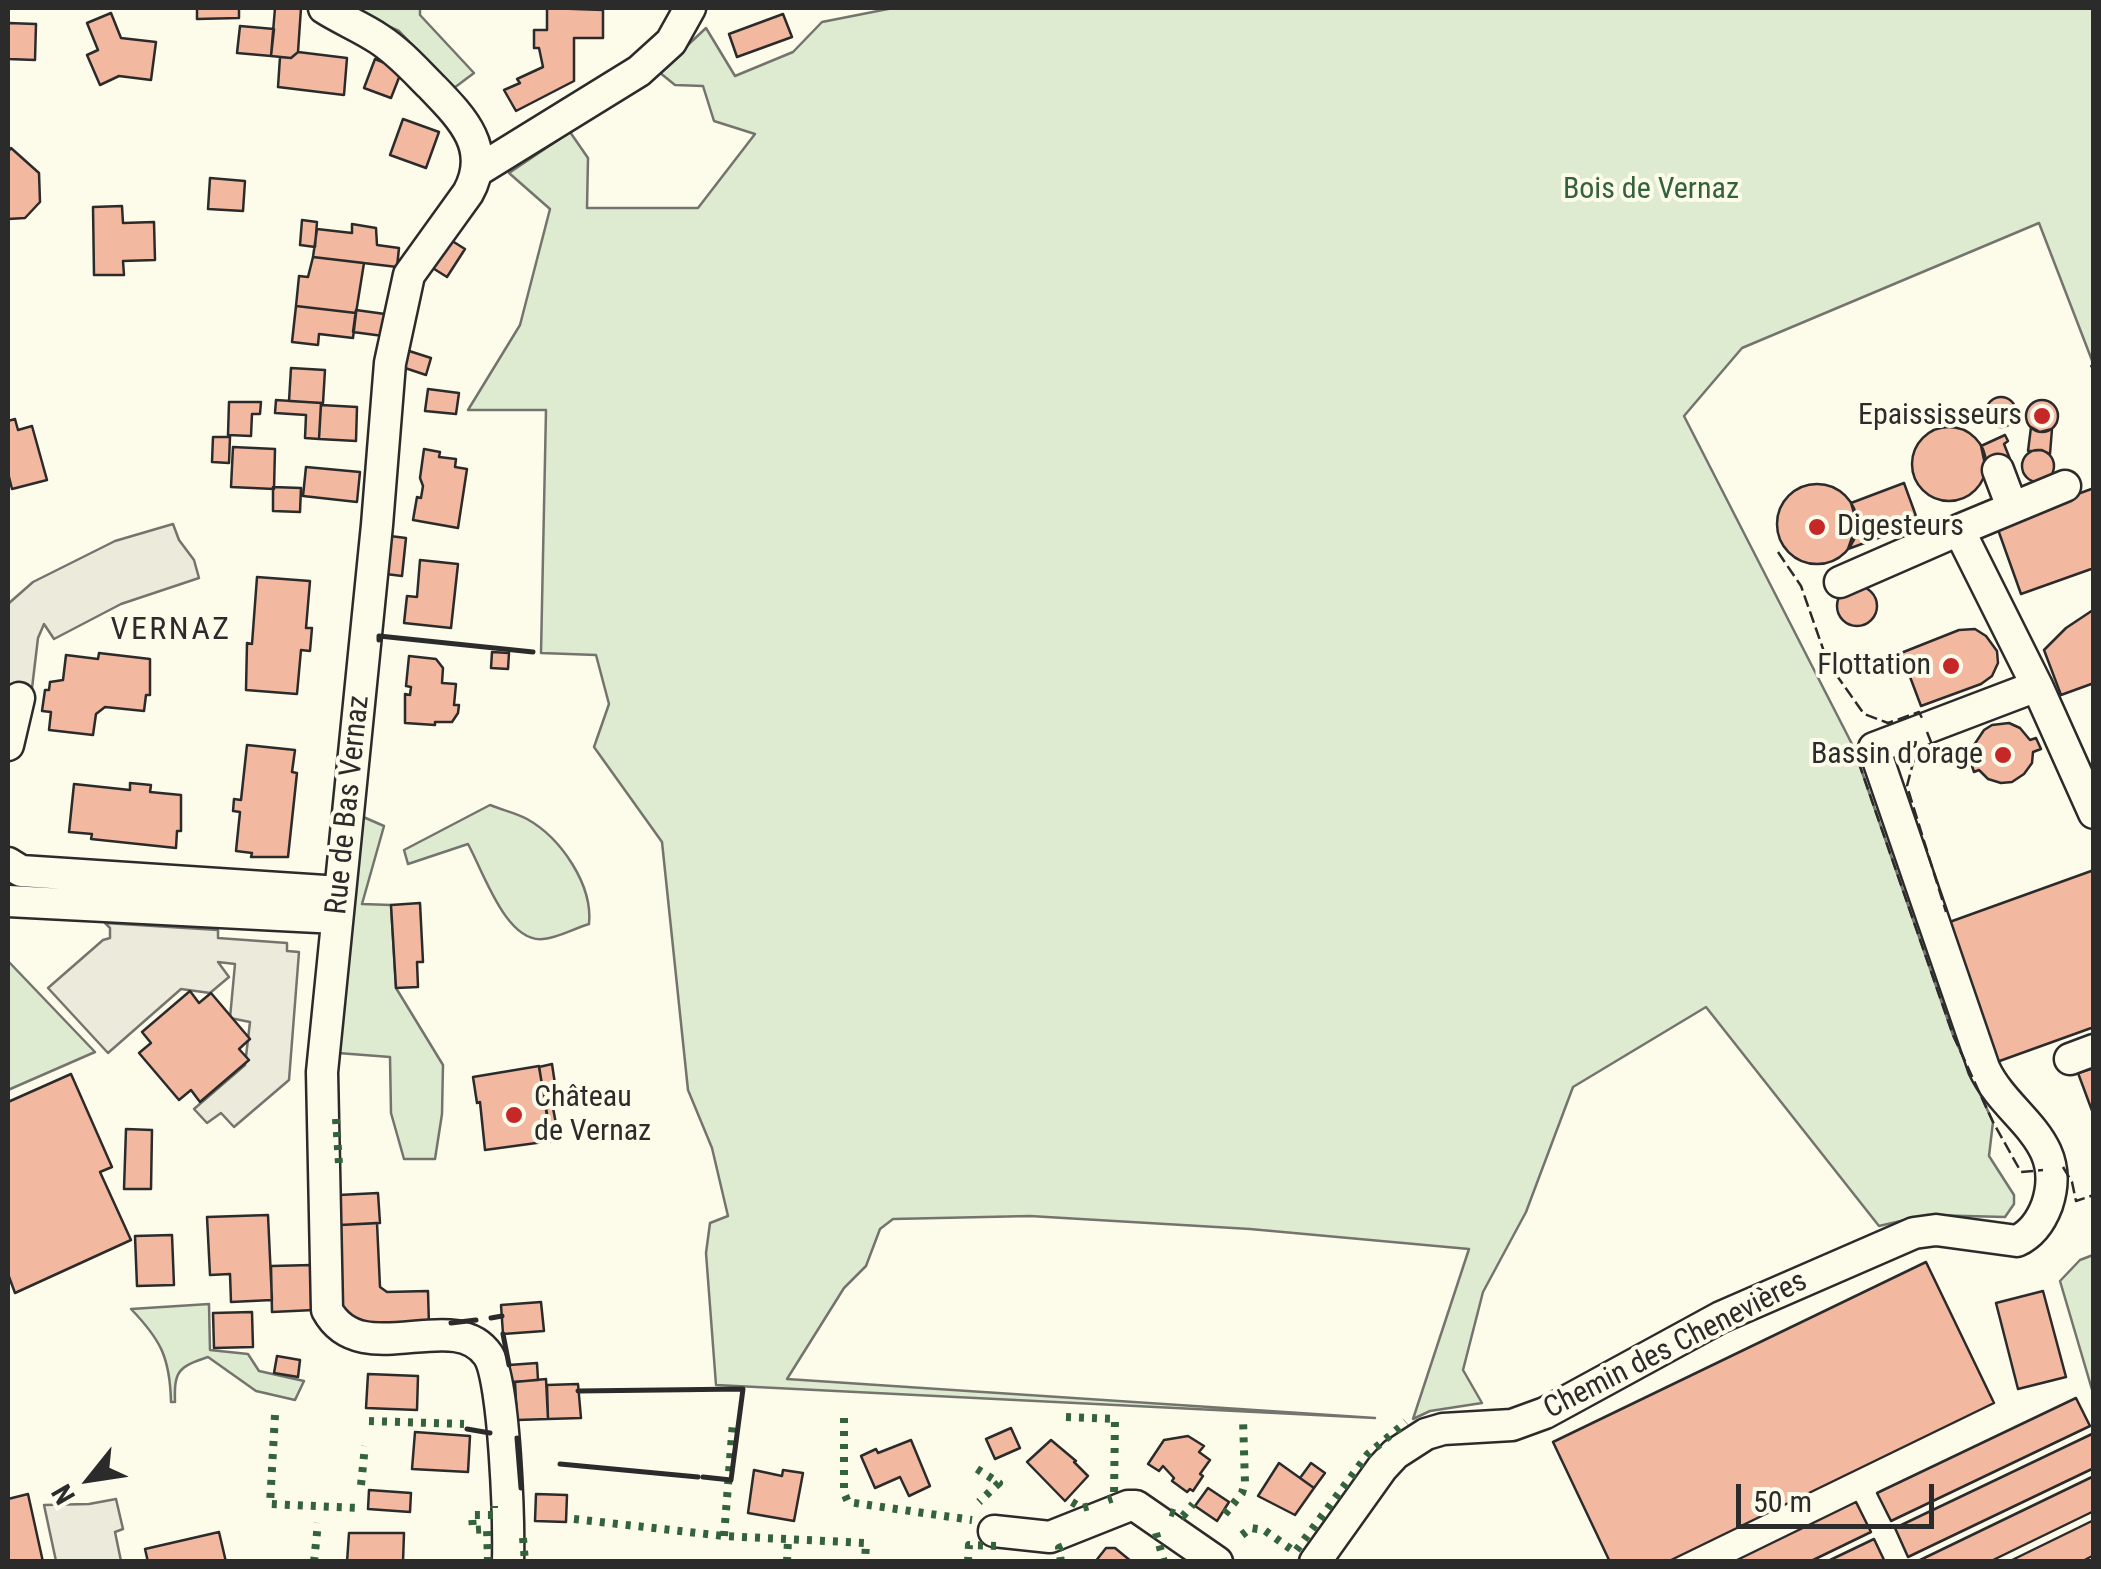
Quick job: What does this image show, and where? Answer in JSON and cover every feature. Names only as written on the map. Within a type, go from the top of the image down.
[{"type":"street","points":[[324,8],[402,56],[461,118],[474,138],[477,172]]},
{"type":"street","points":[[477,172],[638,71],[670,42],[690,8]]},
{"type":"street","name":"Rue de Bas Vernaz","points":[[477,172],[468,193],[417,260],[402,299],[390,363],[321,1097],[327,1310],[337,1324],[357,1337],[456,1337],[475,1342],[489,1355],[496,1377],[509,1515],[508,1562]]},
{"type":"street","points":[[1998,470],[2012,507]]},
{"type":"street","points":[[1840,582],[2065,486]]},
{"type":"street","points":[[1959,530],[2037,686],[2094,813]]},
{"type":"street","name":"Chemin des Chenevières","points":[[1316,1562],[1395,1454],[1426,1434],[1444,1429],[1512,1425],[1546,1413],[1721,1317],[1902,1237],[1936,1230],[2017,1241],[2028,1235],[2047,1204],[2052,1181],[2046,1148],[1998,1094],[1984,1068],[1874,748],[2037,686]]},
{"type":"street","points":[[8,745],[19,698]]},
{"type":"street","points":[[8,862],[21,871],[338,905]]},
{"type":"street","points":[[8,901],[338,905]]},
{"type":"street","points":[[994,1531],[1050,1537],[1136,1506],[1217,1562]]},
{"type":"green space","points":[[348,8],[420,8],[420,15],[474,73],[454,88],[399,31]]},
{"type":"green space","name":"Bois de Vernaz","points":[[893,8],[2093,8],[2093,363],[2039,223],[1742,348],[1684,416],[1853,746],[1953,1035],[1993,1122],[1989,1156],[2014,1195],[2014,1204],[2005,1217],[1927,1215],[1879,1226],[1706,1007],[1573,1087],[1526,1212],[1483,1292],[1463,1370],[1482,1403],[1430,1411],[1413,1419],[1469,1249],[1250,1229],[1030,1216],[893,1219],[880,1229],[866,1266],[844,1288],[787,1379],[1375,1418],[716,1385],[706,1253],[710,1223],[728,1216],[712,1148],[688,1090],[662,842],[594,747],[609,704],[596,655],[541,653],[546,410],[468,410],[520,325],[550,209],[509,173],[570,132],[588,158],[587,208],[698,208],[755,134],[714,121],[703,86],[675,85],[659,72],[706,28],[735,76],[793,52],[822,22]]},
{"type":"green space","points":[[490,805],[540,827],[563,850],[586,894],[589,924],[543,939],[518,930],[497,903],[468,844],[408,864],[404,850]]},
{"type":"green space","points":[[361,816],[384,826],[362,904],[391,905],[396,988],[443,1065],[442,1114],[435,1159],[404,1159],[391,1113],[390,1057],[338,1053]]},
{"type":"green space","points":[[8,961],[95,1052],[8,1090]]},
{"type":"green space","points":[[2093,1255],[2093,1393],[2060,1281],[2080,1260]]},
{"type":"green space","points":[[209,1304],[210,1350],[248,1354],[259,1371],[304,1381],[295,1400],[256,1391],[208,1357],[184,1367],[177,1377],[175,1402],[171,1402],[169,1373],[162,1351],[131,1309]]},
{"type":"shaded area","points":[[173,524],[194,560],[199,578],[121,604],[54,639],[44,624],[38,638],[30,705],[8,701],[8,604],[33,582],[115,541]]},
{"type":"shaded area","points":[[105,923],[218,930],[218,938],[287,943],[287,951],[299,952],[289,1080],[234,1127],[221,1113],[207,1123],[194,1109],[245,1065],[250,1022],[230,1018],[235,964],[218,962],[229,977],[210,993],[181,989],[108,1053],[48,988],[110,938],[110,928]]},
{"type":"shaded area","points":[[116,1499],[123,1529],[115,1532],[121,1561],[56,1561],[44,1505]]},
{"type":"building","points":[[197,8],[239,8],[239,18],[197,19]]},
{"type":"building","points":[[275,8],[301,8],[298,52],[291,58],[271,56]]},
{"type":"building","points":[[547,8],[603,10],[603,38],[574,38],[574,81],[516,111],[504,90],[543,67],[539,48],[534,48],[534,30],[547,30]]},
{"type":"building","points":[[111,13],[121,38],[156,42],[151,80],[119,76],[100,85],[87,55],[98,50],[87,23]]},
{"type":"building","points":[[783,14],[792,37],[737,57],[729,34]]},
{"type":"building","points":[[8,23],[36,24],[35,60],[8,59]]},
{"type":"building","points":[[240,26],[274,29],[271,56],[237,53]]},
{"type":"building","points":[[298,52],[347,58],[344,95],[278,87],[280,57],[291,58]]},
{"type":"building","points":[[375,59],[402,70],[391,98],[364,88]]},
{"type":"building","points":[[403,119],[439,132],[426,168],[390,155]]},
{"type":"building","points":[[11,148],[39,173],[40,202],[25,218],[8,219]]},
{"type":"building","points":[[210,178],[245,181],[243,211],[208,209]]},
{"type":"building","points":[[122,206],[123,223],[154,222],[155,260],[123,261],[124,275],[94,275],[93,207]]},
{"type":"building","points":[[302,220],[317,222],[315,247],[300,245]]},
{"type":"building","points":[[352,224],[376,228],[377,245],[399,248],[397,267],[313,257],[317,229],[352,233]]},
{"type":"building","points":[[449,239],[465,249],[447,277],[431,267]]},
{"type":"building","points":[[313,257],[364,263],[356,313],[296,306],[299,276],[308,277]]},
{"type":"building","points":[[296,306],[356,313],[353,338],[319,334],[318,345],[292,342]]},
{"type":"building","points":[[356,310],[385,314],[383,336],[353,332]]},
{"type":"building","points":[[403,349],[431,358],[426,375],[402,367]]},
{"type":"building","points":[[291,368],[325,370],[323,403],[289,401]]},
{"type":"building","points":[[428,389],[459,393],[456,414],[425,411]]},
{"type":"building","points":[[2001,397],[2012,401],[2016,412],[2012,423],[2001,427],[1990,423],[1986,412],[1990,401]]},
{"type":"building","points":[[276,400],[321,403],[319,439],[305,438],[306,415],[275,413]]},
{"type":"building","name":"Epaississeurs","points":[[2042,400],[2053,405],[2058,416],[2053,427],[2042,432],[2031,427],[2026,416],[2031,405]]},
{"type":"building","points":[[229,402],[261,402],[260,414],[252,414],[251,436],[228,435]]},
{"type":"building","points":[[321,405],[357,407],[356,441],[319,439]]},
{"type":"building","points":[[15,419],[18,430],[32,426],[47,480],[12,489],[8,473],[8,421]]},
{"type":"building","name":"Digesteurs","points":[[1949,427],[1975,438],[1986,464],[1975,490],[1949,501],[1923,490],[1912,464],[1923,438]]},
{"type":"building","points":[[2031,427],[2040,432],[2052,429],[2050,454],[2028,451]]},
{"type":"building","points":[[2005,435],[2010,459],[1986,469],[1981,446]]},
{"type":"building","points":[[213,437],[230,437],[229,463],[212,462]]},
{"type":"building","points":[[233,447],[275,449],[274,489],[231,487]]},
{"type":"building","points":[[424,449],[440,452],[439,457],[456,459],[455,467],[467,469],[458,528],[413,520],[423,486],[420,478]]},
{"type":"building","points":[[2038,450],[2050,454],[2054,466],[2050,478],[2038,482],[2026,478],[2022,466],[2026,454]]},
{"type":"building","points":[[306,467],[360,472],[357,502],[303,496]]},
{"type":"building","points":[[1904,483],[1916,516],[1889,526],[1892,533],[1848,549],[1857,523],[1851,503]]},
{"type":"building","name":"Digesteurs","points":[[1809,484],[1825,484],[1846,495],[1857,524],[1846,553],[1825,564],[1809,564],[1795,558],[1783,546],[1777,532],[1777,516],[1783,502],[1795,490]]},
{"type":"building","points":[[273,487],[301,488],[300,512],[273,511]]},
{"type":"building","points":[[2094,488],[2094,568],[2021,594],[1996,524]]},
{"type":"building","points":[[390,536],[406,538],[402,576],[386,574]]},
{"type":"building","points":[[420,560],[458,564],[451,628],[404,623],[407,596],[417,597]]},
{"type":"building","points":[[257,577],[310,581],[306,628],[312,628],[310,651],[301,650],[297,694],[246,690],[247,643],[252,644]]},
{"type":"building","points":[[1857,586],[1871,592],[1877,606],[1871,620],[1857,626],[1843,620],[1837,606],[1843,592]]},
{"type":"building","points":[[2093,610],[2094,683],[2061,695],[2044,650],[2066,628]]},
{"type":"building","name":"Flottation","points":[[1975,629],[1997,651],[1998,663],[1992,676],[1981,684],[1921,706],[1901,653],[1959,630]]},
{"type":"building","points":[[492,652],[509,653],[508,669],[491,668]]},
{"type":"building","points":[[99,653],[150,659],[150,695],[146,695],[144,711],[105,707],[96,714],[93,735],[49,730],[51,712],[42,711],[45,690],[49,690],[50,682],[63,680],[66,655],[98,659]]},
{"type":"building","points":[[409,656],[436,659],[443,668],[442,683],[456,684],[454,705],[459,705],[452,722],[405,723],[405,694],[410,695],[411,687],[406,686]]},
{"type":"building","name":"Bassin d’orage","points":[[2009,723],[2020,728],[2030,740],[2036,738],[2041,749],[2033,752],[2032,763],[2024,774],[2012,782],[2001,783],[1988,779],[1979,770],[1974,772],[1970,760],[1984,730]]},
{"type":"building","points":[[247,745],[295,750],[292,772],[297,773],[288,857],[251,857],[252,853],[236,851],[240,812],[233,811],[234,799],[241,800]]},
{"type":"building","points":[[130,783],[151,785],[150,792],[181,795],[181,831],[177,831],[176,848],[91,839],[92,834],[69,832],[74,784],[130,790]]},
{"type":"building","points":[[2094,870],[2094,1027],[1994,1063],[1944,924]]},
{"type":"building","points":[[420,903],[423,962],[417,962],[418,987],[396,988],[391,905]]},
{"type":"building","points":[[190,991],[199,1003],[211,993],[250,1039],[239,1049],[249,1060],[200,1102],[191,1090],[179,1100],[139,1053],[151,1043],[142,1032]]},
{"type":"building","points":[[552,1064],[555,1084],[549,1086],[558,1135],[551,1137],[539,1067]]},
{"type":"building","name":"Château de Vernaz","points":[[539,1066],[551,1141],[485,1150],[473,1077]]},
{"type":"building","points":[[2094,1068],[2094,1116],[2078,1073]]},
{"type":"building","points":[[71,1074],[112,1167],[100,1172],[131,1240],[15,1293],[8,1274],[8,1102]]},
{"type":"building","points":[[126,1129],[152,1130],[151,1189],[124,1189]]},
{"type":"building","points":[[378,1193],[380,1223],[340,1225],[339,1195]]},
{"type":"building","points":[[268,1215],[272,1300],[231,1302],[230,1274],[210,1275],[207,1217]]},
{"type":"building","points":[[377,1223],[380,1287],[387,1292],[428,1291],[429,1326],[370,1330],[343,1312],[340,1225]]},
{"type":"building","points":[[172,1235],[174,1285],[137,1286],[135,1236]]},
{"type":"building","points":[[1926,1262],[1994,1403],[1667,1562],[1610,1562],[1553,1442]]},
{"type":"building","points":[[312,1265],[314,1310],[272,1312],[271,1266]]},
{"type":"building","points":[[2043,1291],[2066,1377],[2018,1389],[1996,1303]]},
{"type":"building","points":[[541,1302],[544,1331],[503,1334],[501,1305]]},
{"type":"building","points":[[252,1312],[253,1347],[214,1348],[213,1313]]},
{"type":"building","points":[[277,1356],[300,1360],[298,1377],[274,1373]]},
{"type":"building","points":[[537,1363],[538,1380],[511,1382],[509,1365]]},
{"type":"building","points":[[368,1374],[418,1376],[417,1410],[366,1408]]},
{"type":"building","points":[[546,1379],[548,1419],[517,1420],[515,1382]]},
{"type":"building","points":[[578,1384],[581,1418],[548,1419],[547,1385]]},
{"type":"building","points":[[2076,1398],[2090,1426],[1891,1521],[1877,1493]]},
{"type":"building","points":[[1011,1428],[1020,1448],[995,1459],[986,1439]]},
{"type":"building","points":[[415,1432],[470,1436],[468,1472],[412,1469]]},
{"type":"building","points":[[2094,1433],[2094,1468],[1908,1557],[1895,1528]]},
{"type":"building","points":[[1188,1436],[1204,1446],[1199,1452],[1210,1460],[1193,1491],[1187,1492],[1172,1481],[1174,1478],[1163,1466],[1159,1471],[1148,1464],[1164,1440]]},
{"type":"building","points":[[911,1440],[930,1486],[909,1496],[900,1477],[875,1488],[861,1456]]},
{"type":"building","points":[[1051,1440],[1088,1476],[1065,1501],[1027,1462]]},
{"type":"building","points":[[1279,1463],[1314,1488],[1295,1515],[1258,1496]]},
{"type":"building","points":[[1311,1463],[1325,1473],[1314,1488],[1300,1478]]},
{"type":"building","points":[[754,1470],[782,1476],[783,1470],[803,1473],[794,1521],[748,1513]]},
{"type":"building","points":[[2094,1476],[2094,1511],[1989,1562],[1916,1562]]},
{"type":"building","points":[[1208,1488],[1229,1502],[1217,1521],[1195,1506]]},
{"type":"building","points":[[369,1490],[411,1493],[410,1512],[368,1509]]},
{"type":"building","points":[[28,1494],[43,1562],[8,1562],[8,1499]]},
{"type":"building","points":[[536,1494],[567,1495],[566,1522],[535,1521]]},
{"type":"building","points":[[1856,1502],[1871,1532],[1809,1562],[1733,1562]]},
{"type":"building","points":[[2094,1520],[2094,1555],[2081,1562],[2008,1562]]},
{"type":"building","points":[[219,1532],[226,1562],[148,1562],[145,1549]]},
{"type":"building","points":[[349,1533],[404,1533],[403,1562],[347,1562]]},
{"type":"building","points":[[1874,1539],[1885,1562],[1826,1562]]},
{"type":"building","points":[[1106,1548],[1115,1548],[1132,1562],[1095,1562]]},
{"type":"hedge","points":[[336,1119],[339,1164]]},
{"type":"hedge","points":[[275,1415],[270,1504],[358,1508]]},
{"type":"hedge","points":[[1066,1417],[1115,1419],[1114,1498],[1108,1500]]},
{"type":"hedge","points":[[844,1418],[844,1493],[848,1502],[972,1520]]},
{"type":"hedge","points":[[1225,1514],[1245,1483],[1243,1419]]},
{"type":"hedge","points":[[369,1421],[464,1424]]},
{"type":"hedge","points":[[724,1536],[733,1422]]},
{"type":"hedge","points":[[1242,1535],[1251,1528],[1264,1530],[1295,1552],[1368,1454],[1406,1422]]},
{"type":"hedge","points":[[361,1485],[365,1446]]},
{"type":"hedge","points":[[977,1469],[999,1483],[979,1502]]},
{"type":"hedge","points":[[1072,1502],[1082,1508],[1090,1506]]},
{"type":"hedge","points":[[1170,1512],[1183,1516],[1193,1504]]},
{"type":"hedge","points":[[488,1562],[487,1529],[473,1530],[472,1515],[494,1515],[494,1506]]},
{"type":"hedge","points":[[574,1519],[724,1536],[866,1543],[865,1562]]},
{"type":"hedge","points":[[314,1562],[318,1523]]},
{"type":"hedge","points":[[1156,1533],[1164,1562]]},
{"type":"hedge","points":[[523,1538],[525,1562]]},
{"type":"hedge","points":[[787,1562],[788,1540]]},
{"type":"hedge","points":[[968,1562],[969,1545],[998,1546]]},
{"type":"hedge","points":[[1061,1562],[1059,1548],[1066,1545]]},
{"type":"fence","points":[[2091,365],[2094,372]]},
{"type":"fence","points":[[1778,552],[1801,586],[1828,663],[1864,714],[1888,723],[1919,712],[1922,718]]},
{"type":"fence","points":[[1927,732],[1931,742],[1914,759],[1907,786],[1946,912]]},
{"type":"fence","points":[[1853,746],[1953,1035],[2021,1172],[2043,1170]]},
{"type":"fence","points":[[2063,1167],[2072,1182],[2076,1201],[2094,1195]]},
{"type":"wall","points":[[379,640],[379,636],[533,652]]},
{"type":"wall","points":[[491,1318],[502,1316]]},
{"type":"wall","points":[[451,1323],[476,1320]]},
{"type":"wall","points":[[503,1334],[509,1365]]},
{"type":"wall","points":[[578,1391],[743,1389],[731,1480],[703,1477]]},
{"type":"wall","points":[[467,1429],[490,1433]]},
{"type":"wall","points":[[517,1438],[521,1488]]},
{"type":"wall","points":[[560,1464],[698,1477]]},
{"type":"place","name":"Epaississeurs","points":[[2042,416]]},
{"type":"place","name":"Digesteurs","points":[[1817,527]]},
{"type":"place","name":"Flottation","points":[[1951,666]]},
{"type":"place","name":"Bassin d’orage","points":[[2003,755]]},
{"type":"place","name":"Château de Vernaz","points":[[514,1115]]},
{"type":"district","name":"VERNAZ","points":[[171,631]]}]
